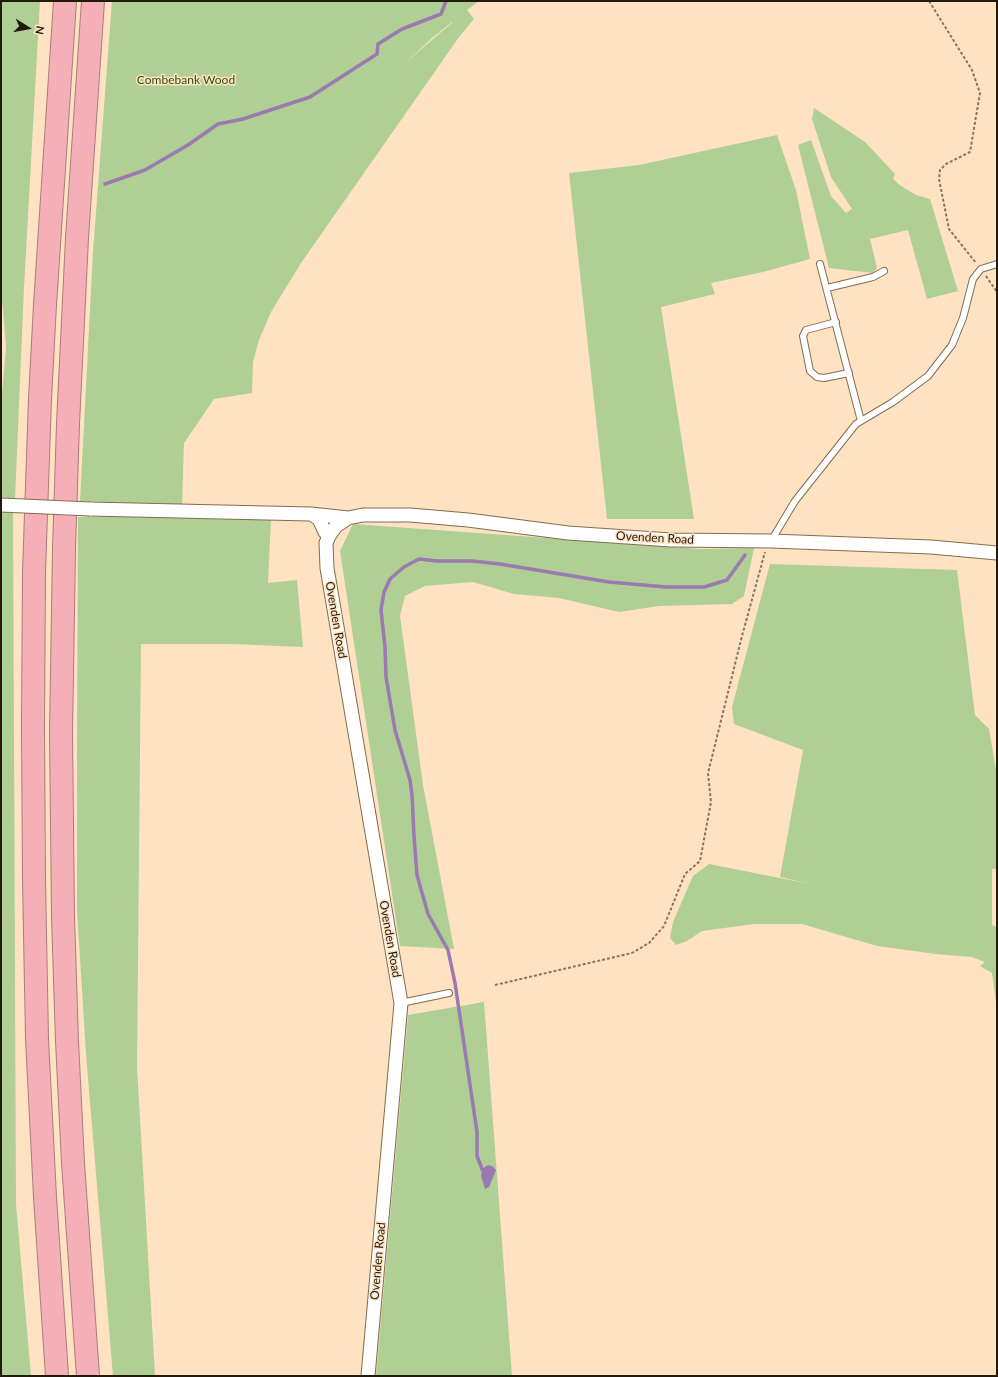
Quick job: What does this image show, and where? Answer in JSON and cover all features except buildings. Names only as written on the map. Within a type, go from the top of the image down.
[{"type":"highway","points":[[57,1376],[45,1197],[37,1039],[33,727],[34,572],[40,399],[47,267],[65,1]]},
{"type":"highway","points":[[88,1376],[77,1224],[69,1071],[63,909],[61,733],[65,502],[69,386],[93,1]]},
{"type":"street","name":"Ovenden Road","points":[[1,504],[90,509],[311,514],[348,518],[363,515],[410,515],[468,520],[576,534],[671,540],[769,541],[930,547],[997,553]]},
{"type":"street","points":[[311,514],[318,519],[329,536],[336,526],[348,518]]},
{"type":"street","name":"Ovenden Road","points":[[329,536],[326,544],[327,568],[401,1003],[368,1376]]},
{"type":"lane","points":[[820,264],[861,421]]},
{"type":"lane","points":[[769,541],[795,501],[856,424],[893,402],[928,376],[952,345],[964,318],[973,279],[981,269],[997,264]]},
{"type":"lane","points":[[827,288],[873,277],[884,271]]},
{"type":"lane","points":[[836,322],[806,330],[803,336],[810,371],[817,377],[824,378],[849,373]]},
{"type":"lane","points":[[401,1003],[449,993]]},
{"type":"path","points":[[928,1],[972,70],[980,93],[970,152],[946,164],[940,170],[939,179],[949,229],[981,269],[997,292]]},
{"type":"path","points":[[495,985],[632,953],[649,943],[664,926],[685,874],[700,861],[711,802],[708,773],[769,541]]},
{"type":"green space","points":[[1,1],[40,1],[24,287],[15,499],[1,499],[2,394],[6,348],[1,299]]},
{"type":"green space","name":"Combebank Wood","points":[[112,1],[479,1],[467,10],[474,19],[459,37],[301,263],[271,312],[259,340],[253,362],[252,393],[214,399],[184,443],[182,505],[80,501],[93,252]],"holes":[[[453,22],[405,63],[432,38]]]},
{"type":"green space","points":[[814,108],[865,142],[895,174],[893,179],[901,186],[916,195],[930,199],[958,291],[927,299],[908,230],[870,239],[877,268],[873,273],[829,268],[798,145],[811,140],[831,196],[846,213],[852,209],[831,177],[812,119]]},
{"type":"green space","points":[[777,135],[796,190],[810,259],[763,272],[711,283],[715,294],[661,307],[694,519],[607,519],[569,173],[639,165]]},
{"type":"green space","points":[[1,511],[13,512],[16,1204],[31,1376],[1,1376]]},
{"type":"green space","points":[[142,515],[271,519],[268,583],[297,580],[303,647],[233,644],[141,644],[137,1067],[155,1376],[113,1376],[86,1054],[77,910],[78,517]]},
{"type":"green space","points":[[353,524],[700,549],[754,548],[744,596],[732,604],[659,606],[619,612],[559,598],[514,594],[473,582],[425,586],[405,596],[400,616],[423,785],[454,949],[400,946],[340,551]]},
{"type":"green space","points":[[770,564],[957,570],[975,715],[989,729],[997,776],[997,869],[992,869],[992,925],[997,927],[997,1009],[992,973],[980,966],[985,962],[972,957],[877,946],[802,924],[754,924],[702,931],[687,941],[676,945],[670,938],[673,922],[693,876],[709,864],[810,884],[780,877],[803,750],[734,724],[732,707]]},
{"type":"green space","points":[[484,1002],[512,1376],[376,1376],[408,1015]]},
{"type":"shaded area","points":[[488,1165],[492,1166],[496,1170],[489,1187],[485,1189],[481,1176],[482,1169]]},
{"type":"waterway","points":[[105,184],[145,170],[188,145],[218,124],[243,119],[310,97],[377,54],[378,44],[402,29],[441,14],[446,1]]},
{"type":"waterway","points":[[482,1169],[477,1156],[477,1132],[455,983],[448,950],[428,914],[417,875],[410,780],[395,730],[386,677],[385,647],[381,610],[384,592],[390,579],[404,567],[419,559],[437,561],[472,561],[500,564],[609,582],[666,587],[704,587],[727,580],[745,555]]}]
